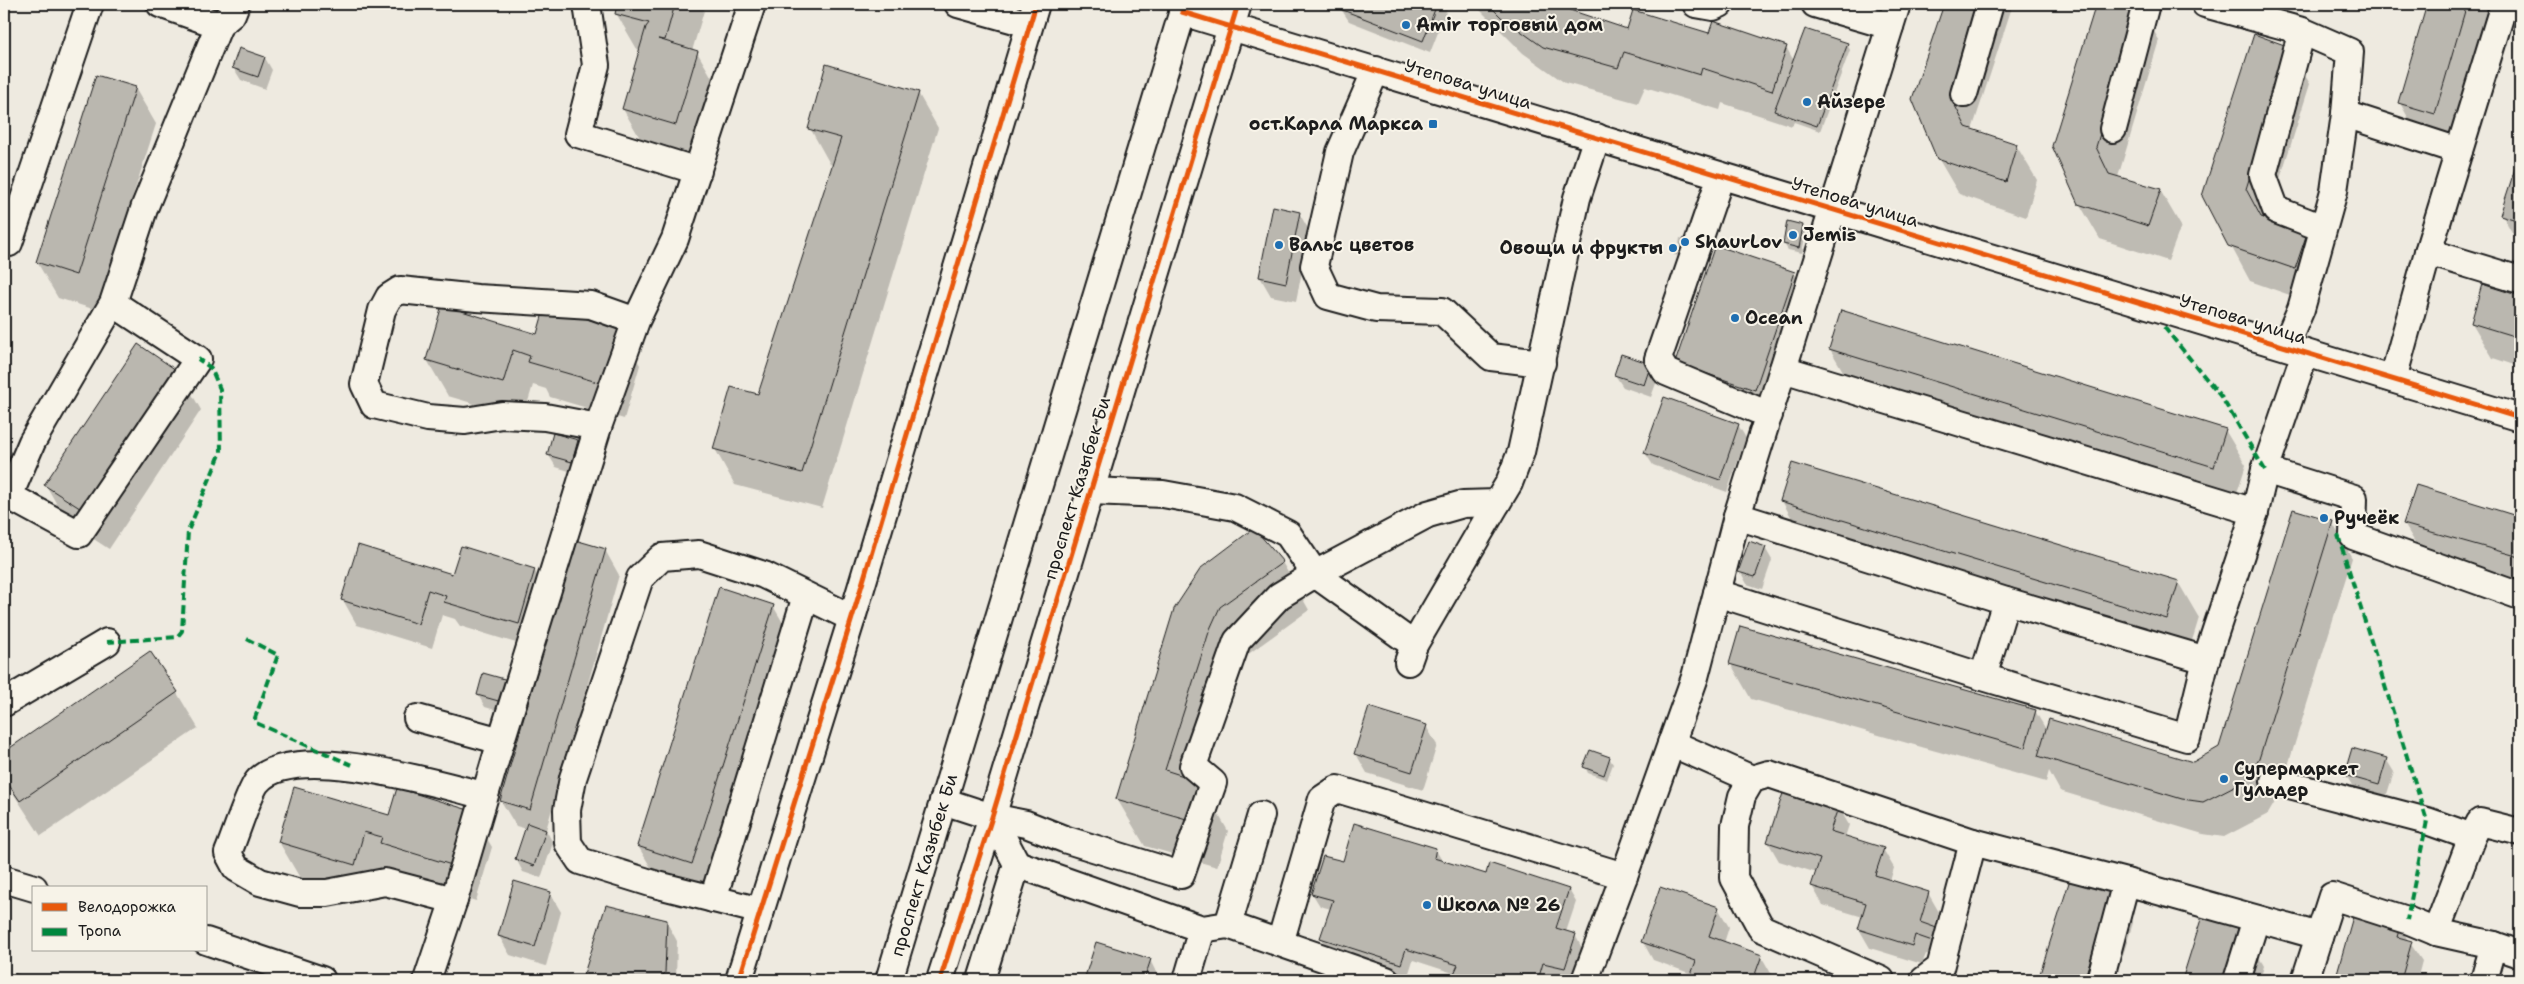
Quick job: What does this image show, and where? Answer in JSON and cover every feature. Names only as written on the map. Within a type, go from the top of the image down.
[{"type":"street","points":[[8,242],[90,4]]},
{"type":"street","points":[[160,4],[219,25]]},
{"type":"street","points":[[113,303],[198,359],[79,534],[9,496],[32,442],[113,303],[145,206],[219,25],[232,14],[236,4]]},
{"type":"street","points":[[587,4],[596,65],[578,134],[698,171]]},
{"type":"street","points":[[427,980],[454,900],[483,794],[598,427],[636,321],[675,239],[752,4]]},
{"type":"street","points":[[739,980],[852,618],[1033,14],[958,4]]},
{"type":"street","points":[[1696,4],[1713,8],[1720,4]]},
{"type":"street","points":[[1585,980],[1694,677],[1737,516],[1893,15],[1815,4]]},
{"type":"street","points":[[1964,94],[1990,4]]},
{"type":"street","points":[[2113,129],[2146,4]]},
{"type":"street","points":[[1717,593],[1983,677],[2186,738],[2206,660],[2256,512],[2295,349],[2301,309],[2334,192],[2345,114],[2350,52],[2302,31],[2205,4]]},
{"type":"street","points":[[2393,379],[2428,252],[2504,4]]},
{"type":"street","name":"Утепова улица","points":[[1184,8],[1235,15],[1376,70],[2520,418]]},
{"type":"street","name":"проспект Казыбек Би","points":[[889,980],[1184,8]]},
{"type":"street","name":"проспект Казыбек Би","points":[[940,980],[992,817],[1235,15]]},
{"type":"street","points":[[2302,31],[2263,175],[2276,210],[2323,228]]},
{"type":"street","points":[[1376,70],[1340,152],[1314,266],[1328,296],[1376,309],[1442,311],[1491,356],[1542,363]]},
{"type":"street","points":[[2345,114],[2459,151]]},
{"type":"street","points":[[1091,491],[1163,494],[1235,507],[1288,534],[1316,574],[1411,654],[1509,483],[1521,452],[1577,198],[1597,137]]},
{"type":"street","points":[[1721,176],[1658,358],[1666,372],[1769,415]]},
{"type":"street","points":[[2428,252],[2520,280]]},
{"type":"street","points":[[598,427],[545,417],[502,415],[465,421],[428,418],[374,405],[364,384],[382,310],[388,297],[400,290],[477,298],[591,304],[636,321]]},
{"type":"street","points":[[1783,369],[2256,512]]},
{"type":"street","points":[[2265,470],[2354,498],[2354,536],[2520,596]]},
{"type":"street","points":[[943,801],[992,817],[1026,824],[1064,839],[1181,875],[1213,783],[1194,766],[1237,641],[1279,596],[1428,514],[1463,504],[1497,503]]},
{"type":"street","points":[[1737,516],[2006,601],[2206,660]]},
{"type":"street","points":[[761,911],[580,861],[568,843],[567,810],[573,778],[640,578],[662,557],[699,554],[764,575],[852,618]]},
{"type":"street","points":[[713,899],[806,596]]},
{"type":"street","points":[[1983,677],[2006,601]]},
{"type":"street","points":[[4,703],[107,642]]},
{"type":"street","points":[[417,718],[501,741]]},
{"type":"street","points":[[1671,743],[1752,779],[1769,774],[1973,842],[2126,882],[2319,936]]},
{"type":"street","points":[[454,900],[384,882],[326,893],[300,893],[260,882],[236,868],[228,853],[257,783],[270,772],[294,765],[353,765],[483,794]]},
{"type":"street","points":[[1752,779],[1742,796],[1735,826],[1734,878],[1761,928],[1881,980]]},
{"type":"street","points":[[2274,781],[2427,821],[2472,836]]},
{"type":"street","points":[[1280,943],[1322,799],[1337,789],[1624,876]]},
{"type":"street","points":[[1228,925],[1261,815]]},
{"type":"street","points":[[992,817],[1017,864],[1202,930],[1228,925],[1386,980]]},
{"type":"street","points":[[2436,932],[2472,836],[2480,822],[2520,832]]},
{"type":"street","points":[[1924,980],[1940,968],[1973,842]]},
{"type":"street","points":[[981,980],[1017,864]]},
{"type":"street","points":[[4,879],[32,887]]},
{"type":"street","points":[[2100,980],[2126,882]]},
{"type":"street","points":[[2305,980],[2332,896],[2407,920],[2436,932],[2494,945],[2520,954]]},
{"type":"street","points":[[2237,980],[2256,919]]},
{"type":"street","points":[[1187,980],[1202,930]]},
{"type":"street","points":[[208,942],[322,980]]},
{"type":"street","points":[[2484,980],[2494,945]]},
{"type":"building","points":[[617,4],[675,4],[665,40],[658,39],[698,51],[676,125],[622,109],[646,27],[649,23],[615,14]]},
{"type":"building","name":"Amir торговый дом","points":[[1342,4],[1437,4],[1423,41],[1340,9]]},
{"type":"building","points":[[1488,4],[1552,4],[1627,29],[1633,10],[1709,33],[1713,21],[1787,46],[1772,91],[1702,68],[1700,75],[1624,52],[1618,68],[1543,47],[1501,17]]},
{"type":"building","points":[[1944,4],[1981,4],[1951,98],[1966,127],[2017,144],[2006,182],[1937,159],[1912,99]]},
{"type":"building","points":[[2096,4],[2139,4],[2096,147],[2109,174],[2161,189],[2148,226],[2078,204],[2052,146]]},
{"type":"building","points":[[2427,4],[2467,4],[2435,114],[2398,103]]},
{"type":"building","points":[[1805,29],[1848,43],[1817,126],[1774,111]]},
{"type":"building","points":[[2254,34],[2290,47],[2246,189],[2261,217],[2308,230],[2295,269],[2228,246],[2202,196]]},
{"type":"building","points":[[239,48],[265,57],[258,77],[232,68]]},
{"type":"building","points":[[826,64],[919,92],[802,473],[713,449],[731,387],[758,394],[841,138],[808,129]]},
{"type":"building","points":[[96,75],[136,87],[76,275],[36,262]]},
{"type":"building","points":[[2520,153],[2520,221],[2500,215]]},
{"type":"building","name":"Вальс цветов","points":[[1273,206],[1300,212],[1286,283],[1259,277]]},
{"type":"building","name":"Jemis","points":[[1787,221],[1803,225],[1799,248],[1783,244]]},
{"type":"building","name":"Ocean","points":[[1715,245],[1795,272],[1755,390],[1675,363]]},
{"type":"building","points":[[2482,284],[2520,296],[2520,338],[2471,323]]},
{"type":"building","points":[[442,305],[537,334],[545,306],[620,329],[604,384],[528,362],[530,356],[513,350],[503,383],[426,360]]},
{"type":"building","points":[[1841,310],[2226,429],[2214,467],[1829,349]]},
{"type":"building","points":[[138,344],[182,374],[89,514],[44,485]]},
{"type":"building","points":[[1621,354],[1651,364],[1644,385],[1614,375]]},
{"type":"building","points":[[1664,397],[1739,424],[1720,480],[1644,453]]},
{"type":"building","points":[[553,433],[578,440],[572,462],[547,455]]},
{"type":"building","points":[[1792,463],[2179,581],[2167,619],[1780,501]]},
{"type":"building","points":[[2416,485],[2520,517],[2520,557],[2403,524]]},
{"type":"building","points":[[2293,509],[2333,521],[2259,759],[2248,779],[2203,802],[2182,799],[2038,756],[2049,719],[2193,762],[2219,747]]},
{"type":"building","points":[[1254,528],[1283,562],[1220,607],[1210,629],[1165,770],[1202,782],[1190,820],[1116,799],[1174,609],[1201,568]]},
{"type":"building","points":[[575,540],[606,549],[530,810],[500,801]]},
{"type":"building","points":[[1749,541],[1766,547],[1755,577],[1738,572]]},
{"type":"building","points":[[358,545],[452,574],[461,546],[535,569],[519,624],[444,602],[446,596],[428,590],[418,624],[341,600]]},
{"type":"building","points":[[719,587],[774,605],[692,864],[637,846]]},
{"type":"building","points":[[1740,626],[2036,710],[2025,748],[1729,664]]},
{"type":"building","points":[[150,651],[178,692],[20,801],[4,778],[4,752]]},
{"type":"building","points":[[483,673],[508,680],[502,702],[477,695]]},
{"type":"building","points":[[1369,707],[1427,725],[1412,772],[1354,754]]},
{"type":"building","points":[[2352,748],[2387,758],[2379,785],[2344,775]]},
{"type":"building","points":[[1590,750],[1610,757],[1604,775],[1583,767]]},
{"type":"building","points":[[294,787],[389,815],[397,788],[472,811],[455,866],[380,843],[382,837],[364,832],[355,865],[278,842]]},
{"type":"building","points":[[1785,787],[1839,805],[1830,831],[1884,848],[1875,875],[1929,892],[1920,922],[1945,931],[1941,944],[1915,935],[1912,946],[1858,929],[1866,903],[1811,886],[1820,859],[1767,842]]},
{"type":"building","points":[[527,823],[546,830],[534,866],[515,859]]},
{"type":"building","points":[[1354,823],[1436,848],[1434,858],[1486,874],[1489,863],[1569,889],[1556,928],[1576,934],[1565,968],[1543,963],[1538,980],[1459,980],[1452,978],[1458,965],[1406,949],[1401,964],[1320,938],[1333,900],[1311,894],[1323,856],[1343,861]]},
{"type":"building","points":[[2072,873],[2114,886],[2084,980],[2038,980]]},
{"type":"building","points":[[514,881],[551,892],[535,947],[498,936]]},
{"type":"building","points":[[1660,887],[1719,907],[1709,936],[1762,955],[1753,980],[1689,980],[1696,961],[1641,942]]},
{"type":"building","points":[[606,905],[667,920],[665,973],[658,980],[582,980]]},
{"type":"building","points":[[2354,913],[2401,927],[2398,937],[2412,941],[2401,980],[2335,980]]},
{"type":"building","points":[[2202,916],[2244,930],[2228,980],[2182,980]]},
{"type":"building","points":[[1096,942],[1151,959],[1144,980],[1084,980]]},
{"type":"building","points":[[15,974],[32,979],[32,980],[13,980]]},
{"type":"marked path","points":[[2164,327],[2222,398],[2265,470]]},
{"type":"marked path","points":[[107,642],[177,637],[182,631],[188,531],[221,452],[220,389],[211,368],[198,359]]},
{"type":"marked path","points":[[2338,535],[2427,821],[2407,920]]},
{"type":"marked path","points":[[247,639],[278,655],[255,718],[256,723],[352,765]]},
{"type":"cycle path","points":[[739,980],[852,618],[1036,4]]},
{"type":"cycle path","points":[[940,980],[992,817],[1238,4]]},
{"type":"cycle path","points":[[1182,12],[2520,418]]},
{"type":"place","name":"Amir торговый дом","points":[[1406,25]]},
{"type":"place","name":"Айзере","points":[[1807,102]]},
{"type":"place","name":"ост.Карла Маркса","points":[[1433,124]]},
{"type":"place","name":"Jemis","points":[[1793,235]]},
{"type":"place","name":"ShaurLov","points":[[1685,242]]},
{"type":"place","name":"Вальс цветов","points":[[1279,245]]},
{"type":"place","name":"Овощи и фрукты","points":[[1673,248]]},
{"type":"place","name":"Ocean","points":[[1735,318]]},
{"type":"place","name":"Ручеёк","points":[[2324,518]]},
{"type":"place","name":"Супермаркет Гульдер","points":[[2224,779]]},
{"type":"place","name":"Школа № 26","points":[[1427,905]]}]
